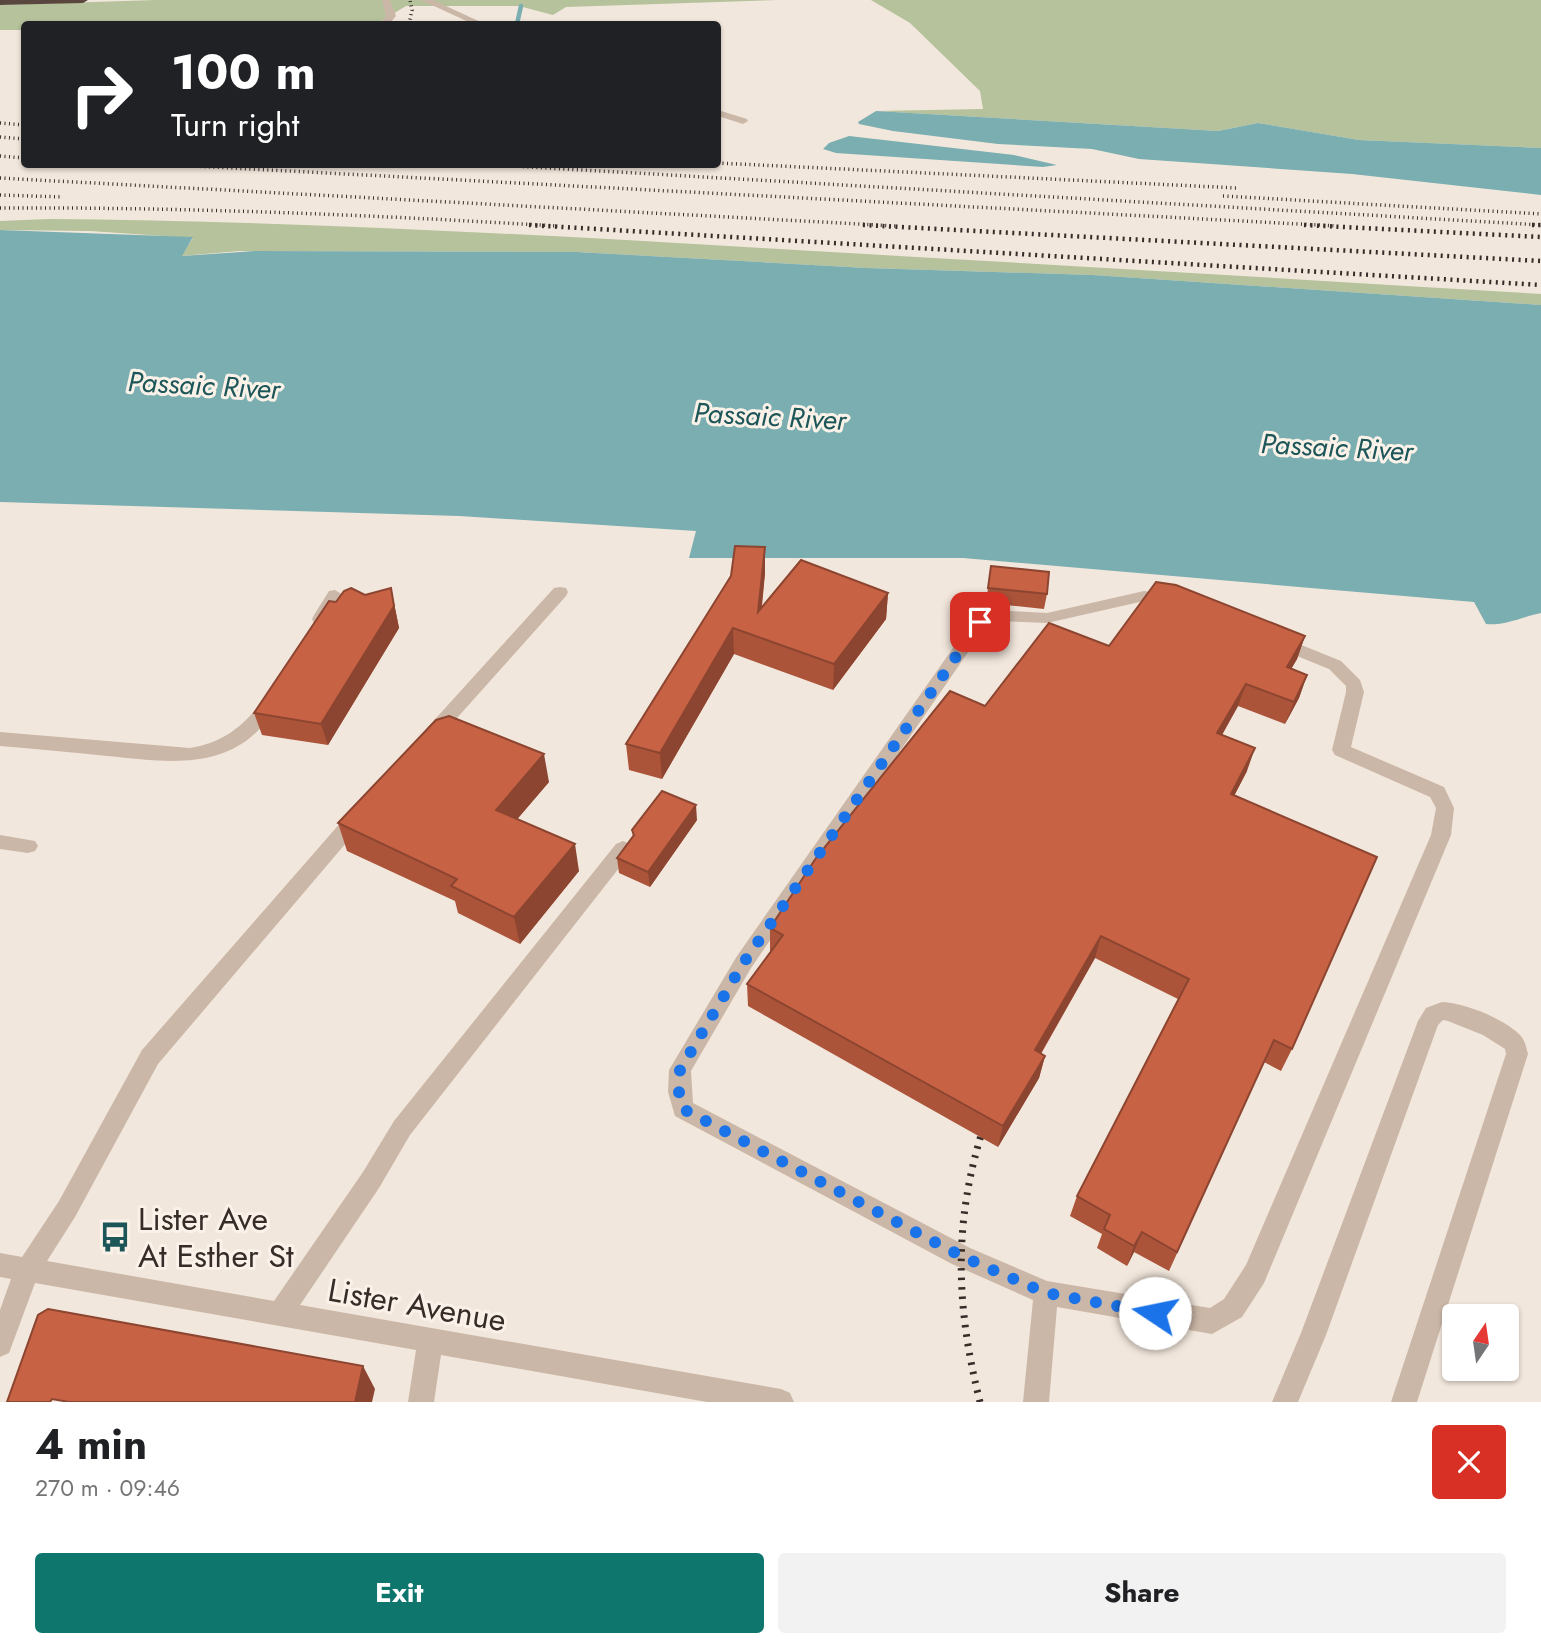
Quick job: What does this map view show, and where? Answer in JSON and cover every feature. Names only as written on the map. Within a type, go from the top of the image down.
[{"type":"highway","points":[[0,2],[83,0]]},
{"type":"street","points":[[386,0],[391,16],[387,21]]},
{"type":"street","points":[[425,0],[473,21]]},
{"type":"street","points":[[721,114],[743,121]]},
{"type":"street","points":[[423,744],[560,593]]},
{"type":"street","points":[[313,630],[335,595]]},
{"type":"street","points":[[1144,596],[1174,600],[1335,665],[1345,672],[1354,684],[1355,692],[1341,750],[1347,755],[1437,792],[1445,808],[1441,835],[1255,1274],[1233,1308],[1212,1321],[1046,1293],[961,1256],[683,1109],[679,1092],[680,1070],[744,962],[980,622],[993,615],[1047,618],[1144,596]]},
{"type":"street","points":[[0,739],[176,757],[196,756],[224,747],[248,731],[264,713],[278,690]]},
{"type":"street","points":[[0,1344],[27,1270],[67,1209],[150,1057],[368,805]]},
{"type":"street","points":[[0,842],[28,846]]},
{"type":"street","points":[[279,1315],[371,1180],[402,1128],[623,849]]},
{"type":"street","points":[[1285,1402],[1313,1335],[1429,1021],[1433,1014],[1442,1011],[1454,1012],[1506,1037],[1514,1044],[1517,1054],[1404,1402]]},
{"type":"street","name":"Lister Avenue","points":[[0,1265],[781,1402]]},
{"type":"street","points":[[1036,1402],[1046,1293]]},
{"type":"street","points":[[421,1402],[430,1341]]},
{"type":"green space","points":[[156,0],[777,0],[566,7],[553,15],[519,6],[406,6],[381,21],[21,21],[21,30],[0,30],[0,5]]},
{"type":"green space","points":[[871,0],[1541,0],[1541,148],[1359,140],[1258,123],[1218,131],[876,111],[983,109],[980,91],[910,23]]},
{"type":"green space","points":[[49,219],[316,225],[673,243],[1541,294],[1541,305],[1093,275],[867,268],[577,252],[239,251],[181,256],[193,238],[90,231],[0,230],[0,221]]},
{"type":"water","points":[[876,111],[1218,131],[1258,123],[1359,140],[1541,148],[1541,195],[1352,174],[1139,159],[1092,149],[998,144],[859,124],[858,122]]},
{"type":"water","points":[[849,136],[1014,155],[1057,165],[1043,167],[836,153],[823,149],[829,143]]},
{"type":"water","name":"Passaic River","points":[[0,230],[193,237],[182,256],[255,251],[577,252],[867,268],[1093,275],[1541,305],[1541,613],[1486,624],[1474,602],[963,558],[689,558],[696,531],[459,516],[0,502]]},
{"type":"building","points":[[735,546],[765,547],[758,612],[801,560],[888,593],[834,664],[733,628],[660,753],[626,744],[731,576]]},
{"type":"building","points":[[991,566],[1049,572],[1047,594],[988,588]]},
{"type":"building","points":[[1156,582],[1176,585],[1305,636],[1287,667],[1307,675],[1294,702],[1246,684],[1217,733],[1255,748],[1231,794],[1377,857],[1292,1049],[1274,1040],[1177,1252],[1142,1232],[1134,1246],[1104,1229],[1110,1215],[1077,1196],[1189,979],[1101,936],[1035,1050],[1045,1056],[1003,1126],[747,984],[783,935],[770,928],[816,858],[950,691],[985,706],[1049,623],[1109,646]]},
{"type":"building","points":[[351,588],[365,595],[391,588],[394,606],[321,724],[254,713],[329,601],[336,602],[344,591]]},
{"type":"building","points":[[449,716],[544,754],[496,810],[575,844],[514,917],[451,886],[457,879],[338,823],[436,720]]},
{"type":"building","points":[[662,791],[696,805],[648,872],[617,858],[634,835],[632,830]]},
{"type":"building","points":[[48,1309],[363,1366],[355,1402],[69,1402],[52,1399],[50,1402],[7,1402],[38,1315]]},
{"type":"waterway","points":[[518,21],[521,6]]},
{"type":"railway","points":[[410,0],[412,10],[410,21]]},
{"type":"railway","points":[[0,123],[21,125]]},
{"type":"railway","points":[[0,137],[21,139]]},
{"type":"railway","points":[[0,156],[21,158]]},
{"type":"railway","points":[[721,163],[1237,188]]},
{"type":"railway","points":[[231,168],[1337,226]]},
{"type":"railway","points":[[548,168],[1541,225],[1532,225]]},
{"type":"railway","points":[[0,178],[896,226]]},
{"type":"railway","points":[[0,195],[63,197]]},
{"type":"railway","points":[[1223,196],[1541,214]]},
{"type":"railway","points":[[0,208],[279,212],[558,226]]},
{"type":"railway","points":[[529,225],[1541,285]]},
{"type":"railway","points":[[863,225],[1541,261]]},
{"type":"railway","points":[[1304,225],[1541,237]]},
{"type":"railway","points":[[980,1402],[966,1330],[961,1260],[968,1191],[986,1120]]},
{"type":"place","name":"Lister Ave At Esther St","points":[[115,1237]]},
{"type":"route","points":[[980,622],[744,962],[680,1070],[679,1092],[683,1109],[961,1256],[1046,1293],[1155,1313]]}]
